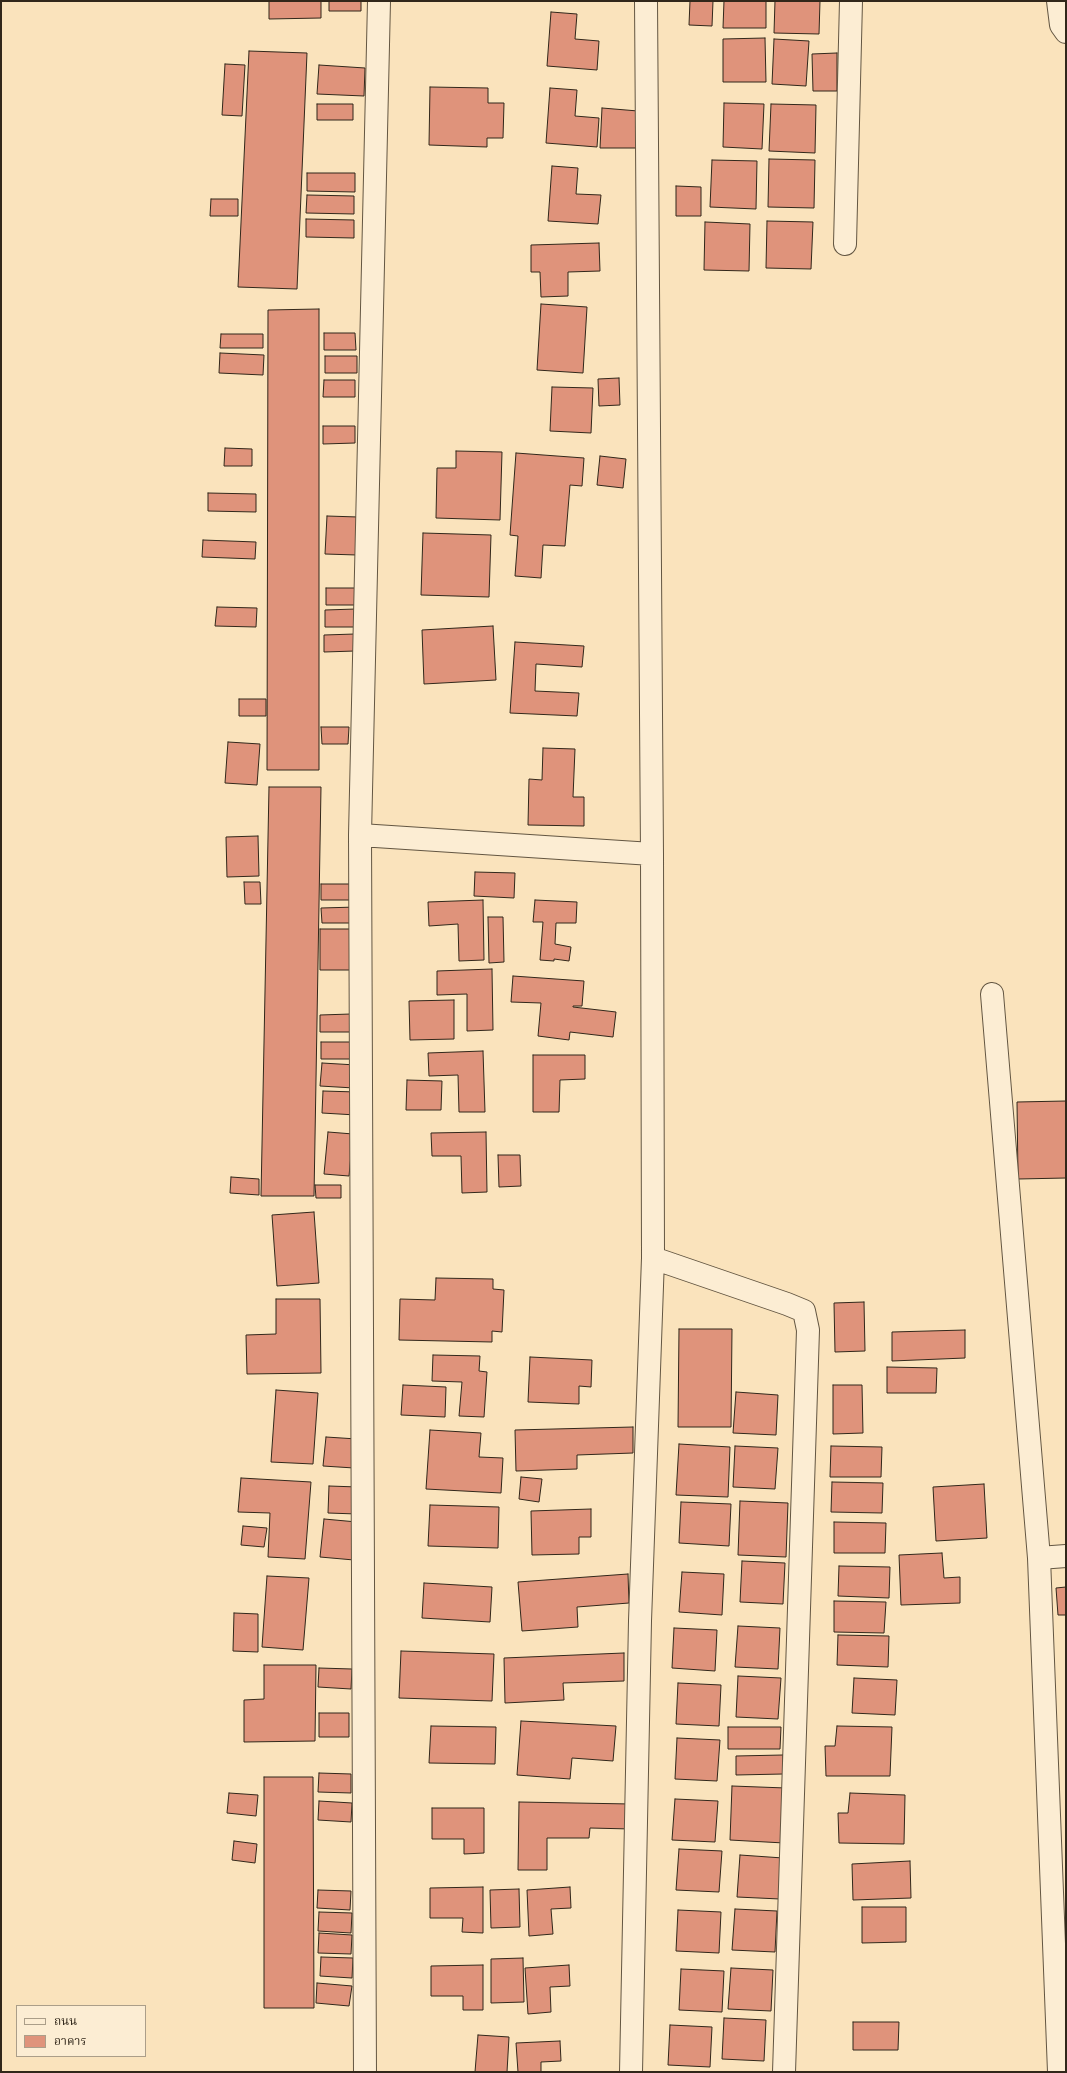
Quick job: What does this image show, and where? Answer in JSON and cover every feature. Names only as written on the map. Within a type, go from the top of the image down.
[{"type":"street","points":[[365,2072],[360,835],[379,1]]},
{"type":"street","points":[[630,2072],[640,1621],[653,1258],[652,854],[646,1]]},
{"type":"street","points":[[845,244],[851,1]]},
{"type":"street","points":[[1058,1],[1061,25],[1066,32]]},
{"type":"street","points":[[360,835],[652,854]]},
{"type":"street","points":[[992,994],[1039,1558],[1059,2072]]},
{"type":"street","points":[[653,1258],[804,1311],[808,1330],[784,2072]]},
{"type":"street","points":[[1039,1558],[1066,1556]]},
{"type":"building","points":[[269,1],[321,1],[321,18],[269,19]]},
{"type":"building","points":[[329,1],[361,1],[361,11],[329,11]]},
{"type":"building","points":[[690,1],[713,1],[712,26],[689,25]]},
{"type":"building","points":[[724,1],[766,1],[766,28],[723,28]]},
{"type":"building","points":[[775,1],[820,1],[819,34],[774,33]]},
{"type":"building","points":[[551,12],[577,14],[575,39],[599,41],[597,70],[547,66]]},
{"type":"building","points":[[765,38],[766,82],[723,82],[723,39]]},
{"type":"building","points":[[774,39],[809,41],[806,86],[772,84]]},
{"type":"building","points":[[249,51],[307,53],[297,289],[238,287]]},
{"type":"building","points":[[837,53],[837,91],[813,91],[812,54]]},
{"type":"building","points":[[225,64],[245,65],[242,116],[222,115]]},
{"type":"building","points":[[319,65],[365,68],[364,96],[317,94]]},
{"type":"building","points":[[430,87],[488,88],[488,103],[504,103],[503,138],[487,138],[487,147],[429,145]]},
{"type":"building","points":[[550,88],[577,90],[575,116],[599,118],[597,147],[546,143]]},
{"type":"building","points":[[724,103],[764,104],[762,149],[723,147]]},
{"type":"building","points":[[317,104],[353,104],[353,120],[317,120]]},
{"type":"building","points":[[771,104],[816,105],[815,153],[769,151]]},
{"type":"building","points":[[602,108],[638,111],[637,148],[600,148]]},
{"type":"building","points":[[769,159],[815,160],[814,208],[768,207]]},
{"type":"building","points":[[712,160],[757,161],[756,209],[710,207]]},
{"type":"building","points":[[552,166],[578,168],[576,194],[601,195],[598,224],[548,221]]},
{"type":"building","points":[[307,173],[355,173],[355,192],[307,191]]},
{"type":"building","points":[[676,186],[701,187],[701,216],[676,216]]},
{"type":"building","points":[[307,195],[354,196],[354,214],[306,213]]},
{"type":"building","points":[[211,199],[238,199],[238,216],[210,216]]},
{"type":"building","points":[[306,219],[354,220],[354,238],[306,237]]},
{"type":"building","points":[[767,221],[813,222],[811,269],[766,268]]},
{"type":"building","points":[[705,222],[750,224],[749,271],[704,270]]},
{"type":"building","points":[[599,243],[600,271],[568,272],[568,296],[541,297],[540,272],[531,272],[531,245]]},
{"type":"building","points":[[541,304],[587,307],[583,373],[537,370]]},
{"type":"building","points":[[319,309],[319,770],[267,770],[268,310]]},
{"type":"building","points":[[324,333],[355,333],[356,350],[324,350]]},
{"type":"building","points":[[221,334],[263,334],[263,348],[220,348]]},
{"type":"building","points":[[220,353],[264,355],[263,375],[219,373]]},
{"type":"building","points":[[325,356],[357,356],[357,373],[325,373]]},
{"type":"building","points":[[619,378],[620,405],[599,406],[598,379]]},
{"type":"building","points":[[324,380],[355,380],[355,397],[323,397]]},
{"type":"building","points":[[552,387],[593,388],[591,433],[550,431]]},
{"type":"building","points":[[323,426],[355,426],[355,443],[323,444]]},
{"type":"building","points":[[225,448],[252,449],[252,466],[224,466]]},
{"type":"building","points":[[456,451],[502,452],[500,520],[436,518],[437,468],[456,468]]},
{"type":"building","points":[[516,453],[584,458],[582,486],[570,485],[565,546],[543,545],[541,578],[515,576],[518,536],[510,535]]},
{"type":"building","points":[[600,456],[626,459],[623,488],[597,485]]},
{"type":"building","points":[[208,493],[256,494],[256,512],[208,511]]},
{"type":"building","points":[[327,516],[358,517],[357,555],[325,554]]},
{"type":"building","points":[[423,533],[491,535],[489,597],[421,595]]},
{"type":"building","points":[[203,540],[256,542],[255,559],[202,557]]},
{"type":"building","points":[[326,588],[357,588],[357,605],[326,605]]},
{"type":"building","points":[[217,607],[257,608],[256,627],[215,626]]},
{"type":"building","points":[[356,609],[356,627],[325,627],[325,610]]},
{"type":"building","points":[[493,626],[496,680],[424,684],[422,630]]},
{"type":"building","points":[[355,634],[355,651],[324,652],[324,635]]},
{"type":"building","points":[[515,642],[584,646],[582,667],[536,664],[535,691],[579,693],[577,716],[510,713]]},
{"type":"building","points":[[239,699],[266,699],[266,716],[239,716]]},
{"type":"building","points":[[321,727],[349,727],[348,744],[322,744]]},
{"type":"building","points":[[228,742],[260,744],[257,785],[225,783]]},
{"type":"building","points":[[543,748],[575,749],[573,797],[584,797],[584,826],[528,825],[529,779],[542,780]]},
{"type":"building","points":[[269,787],[321,787],[314,1196],[261,1196]]},
{"type":"building","points":[[258,836],[259,876],[227,877],[226,837]]},
{"type":"building","points":[[475,872],[515,873],[514,898],[474,896]]},
{"type":"building","points":[[244,882],[260,882],[261,904],[245,904]]},
{"type":"building","points":[[321,884],[357,884],[357,900],[321,900]]},
{"type":"building","points":[[483,900],[484,960],[459,961],[458,924],[429,926],[428,902]]},
{"type":"building","points":[[535,900],[577,902],[576,923],[556,923],[555,944],[571,947],[569,961],[554,959],[554,961],[540,960],[543,922],[533,922]]},
{"type":"building","points":[[357,907],[357,923],[322,923],[321,908]]},
{"type":"building","points":[[488,917],[503,917],[504,962],[489,963]]},
{"type":"building","points":[[320,929],[360,929],[360,970],[320,970]]},
{"type":"building","points":[[492,969],[493,1030],[467,1031],[467,994],[437,995],[437,971]]},
{"type":"building","points":[[513,976],[584,981],[582,1006],[573,1007],[616,1012],[613,1037],[570,1032],[569,1040],[538,1036],[541,1003],[511,1002]]},
{"type":"building","points":[[454,1000],[454,1039],[410,1040],[409,1001]]},
{"type":"building","points":[[351,1014],[352,1032],[320,1032],[320,1015]]},
{"type":"building","points":[[321,1042],[353,1042],[353,1059],[321,1059]]},
{"type":"building","points":[[483,1051],[485,1112],[459,1112],[458,1075],[429,1076],[428,1053]]},
{"type":"building","points":[[533,1055],[585,1055],[585,1079],[560,1080],[559,1112],[533,1112]]},
{"type":"building","points":[[322,1063],[356,1065],[354,1088],[320,1086]]},
{"type":"building","points":[[407,1080],[442,1081],[441,1110],[406,1110]]},
{"type":"building","points":[[323,1091],[357,1092],[356,1115],[322,1113]]},
{"type":"building","points":[[1066,1101],[1066,1178],[1018,1179],[1017,1102]]},
{"type":"building","points":[[328,1132],[353,1134],[349,1176],[324,1174]]},
{"type":"building","points":[[486,1132],[487,1192],[462,1193],[461,1156],[432,1156],[431,1133]]},
{"type":"building","points":[[498,1155],[520,1155],[521,1186],[499,1187]]},
{"type":"building","points":[[231,1177],[259,1179],[259,1195],[230,1193]]},
{"type":"building","points":[[315,1185],[341,1185],[341,1198],[316,1198]]},
{"type":"building","points":[[314,1212],[319,1283],[277,1286],[272,1215]]},
{"type":"building","points":[[436,1278],[493,1279],[493,1289],[504,1290],[502,1332],[492,1331],[492,1342],[399,1340],[400,1299],[435,1300]]},
{"type":"building","points":[[276,1299],[320,1299],[321,1373],[247,1374],[246,1335],[276,1334]]},
{"type":"building","points":[[864,1302],[865,1351],[835,1352],[834,1303]]},
{"type":"building","points":[[679,1329],[732,1329],[731,1427],[678,1427]]},
{"type":"building","points":[[965,1330],[965,1358],[892,1361],[892,1332]]},
{"type":"building","points":[[433,1355],[480,1356],[479,1371],[487,1372],[484,1417],[459,1416],[462,1382],[432,1381]]},
{"type":"building","points":[[530,1357],[592,1360],[591,1387],[579,1386],[579,1404],[528,1402]]},
{"type":"building","points":[[887,1367],[937,1368],[936,1393],[887,1393]]},
{"type":"building","points":[[403,1385],[446,1387],[445,1417],[401,1415]]},
{"type":"building","points":[[833,1385],[862,1385],[863,1433],[833,1434]]},
{"type":"building","points":[[276,1390],[318,1393],[313,1464],[271,1462]]},
{"type":"building","points":[[736,1392],[778,1395],[776,1435],[733,1433]]},
{"type":"building","points":[[633,1427],[633,1453],[577,1455],[577,1469],[516,1471],[515,1430]]},
{"type":"building","points":[[430,1430],[481,1433],[479,1457],[503,1458],[501,1493],[426,1489]]},
{"type":"building","points":[[326,1437],[357,1439],[354,1468],[323,1466]]},
{"type":"building","points":[[679,1444],[730,1447],[728,1497],[676,1495]]},
{"type":"building","points":[[735,1446],[778,1448],[775,1489],[733,1487]]},
{"type":"building","points":[[831,1446],[882,1447],[881,1477],[830,1477]]},
{"type":"building","points":[[521,1477],[542,1479],[539,1502],[519,1499]]},
{"type":"building","points":[[241,1478],[311,1482],[305,1559],[268,1557],[270,1513],[238,1512]]},
{"type":"building","points":[[832,1482],[883,1483],[882,1513],[831,1512]]},
{"type":"building","points":[[984,1484],[987,1538],[936,1541],[933,1487]]},
{"type":"building","points":[[329,1486],[358,1487],[357,1514],[328,1513]]},
{"type":"building","points":[[740,1501],[788,1503],[786,1557],[738,1555]]},
{"type":"building","points":[[681,1502],[731,1504],[729,1546],[679,1543]]},
{"type":"building","points":[[430,1505],[499,1507],[498,1548],[428,1546]]},
{"type":"building","points":[[591,1509],[591,1537],[579,1537],[579,1554],[532,1555],[531,1511]]},
{"type":"building","points":[[324,1519],[357,1522],[354,1560],[320,1557]]},
{"type":"building","points":[[834,1522],[886,1523],[885,1553],[834,1553]]},
{"type":"building","points":[[243,1526],[267,1528],[264,1547],[241,1545]]},
{"type":"building","points":[[942,1553],[944,1578],[960,1577],[960,1603],[901,1605],[899,1555]]},
{"type":"building","points":[[742,1561],[785,1563],[783,1604],[740,1602]]},
{"type":"building","points":[[839,1566],[890,1567],[889,1598],[838,1596]]},
{"type":"building","points":[[682,1572],[724,1574],[722,1615],[679,1612]]},
{"type":"building","points":[[628,1574],[629,1603],[577,1607],[578,1627],[522,1631],[518,1582]]},
{"type":"building","points":[[267,1576],[309,1578],[303,1650],[262,1647]]},
{"type":"building","points":[[424,1583],[492,1587],[490,1622],[422,1618]]},
{"type":"building","points":[[1066,1587],[1066,1615],[1058,1615],[1056,1588]]},
{"type":"building","points":[[834,1601],[886,1602],[884,1633],[834,1632]]},
{"type":"building","points":[[234,1613],[258,1614],[258,1652],[233,1651]]},
{"type":"building","points":[[738,1626],[780,1628],[778,1669],[735,1667]]},
{"type":"building","points":[[674,1628],[717,1630],[715,1671],[672,1668]]},
{"type":"building","points":[[838,1635],[889,1636],[888,1667],[837,1665]]},
{"type":"building","points":[[401,1651],[494,1654],[492,1701],[399,1698]]},
{"type":"building","points":[[624,1653],[624,1681],[563,1683],[564,1700],[505,1703],[504,1658]]},
{"type":"building","points":[[264,1665],[316,1665],[315,1741],[244,1742],[244,1700],[264,1699]]},
{"type":"building","points":[[319,1668],[352,1669],[351,1689],[318,1687]]},
{"type":"building","points":[[738,1676],[781,1678],[778,1719],[736,1717]]},
{"type":"building","points":[[854,1678],[897,1680],[895,1715],[852,1713]]},
{"type":"building","points":[[678,1683],[721,1685],[719,1726],[676,1724]]},
{"type":"building","points":[[319,1713],[349,1713],[349,1737],[319,1737]]},
{"type":"building","points":[[521,1721],[616,1726],[613,1761],[572,1758],[570,1779],[517,1775]]},
{"type":"building","points":[[431,1726],[496,1727],[495,1764],[429,1763]]},
{"type":"building","points":[[837,1726],[892,1727],[890,1776],[826,1776],[825,1746],[835,1746]]},
{"type":"building","points":[[728,1727],[781,1727],[780,1749],[728,1749]]},
{"type":"building","points":[[677,1738],[720,1740],[717,1781],[675,1779]]},
{"type":"building","points":[[783,1755],[783,1774],[736,1775],[736,1756]]},
{"type":"building","points":[[319,1773],[351,1774],[351,1793],[318,1792]]},
{"type":"building","points":[[264,1777],[313,1777],[314,2008],[264,2008]]},
{"type":"building","points":[[732,1786],[786,1788],[784,1843],[730,1840]]},
{"type":"building","points":[[229,1793],[258,1795],[256,1816],[227,1813]]},
{"type":"building","points":[[850,1793],[905,1795],[904,1844],[839,1843],[838,1813],[848,1813]]},
{"type":"building","points":[[675,1799],[718,1801],[715,1842],[672,1840]]},
{"type":"building","points":[[319,1801],[352,1803],[351,1822],[318,1820]]},
{"type":"building","points":[[519,1802],[631,1804],[631,1829],[590,1828],[589,1838],[547,1838],[547,1870],[518,1870]]},
{"type":"building","points":[[432,1808],[484,1808],[484,1853],[464,1854],[464,1839],[432,1839]]},
{"type":"building","points":[[234,1841],[257,1844],[255,1863],[232,1860]]},
{"type":"building","points":[[679,1849],[722,1851],[719,1892],[676,1890]]},
{"type":"building","points":[[740,1855],[783,1858],[780,1899],[737,1897]]},
{"type":"building","points":[[910,1861],[911,1898],[853,1900],[852,1864]]},
{"type":"building","points":[[483,1887],[483,1933],[462,1932],[463,1918],[430,1918],[430,1888]]},
{"type":"building","points":[[570,1887],[571,1908],[551,1909],[553,1934],[529,1936],[527,1890]]},
{"type":"building","points":[[519,1889],[520,1927],[491,1928],[490,1890]]},
{"type":"building","points":[[318,1890],[351,1891],[350,1910],[317,1908]]},
{"type":"building","points":[[862,1907],[906,1907],[906,1942],[862,1943]]},
{"type":"building","points":[[735,1909],[777,1911],[775,1952],[732,1950]]},
{"type":"building","points":[[678,1910],[721,1912],[719,1953],[676,1951]]},
{"type":"building","points":[[319,1912],[352,1913],[351,1933],[318,1931]]},
{"type":"building","points":[[319,1933],[352,1935],[351,1954],[318,1953]]},
{"type":"building","points":[[321,1957],[353,1958],[352,1978],[320,1976]]},
{"type":"building","points":[[523,1958],[524,2002],[491,2003],[491,1959]]},
{"type":"building","points":[[483,1965],[483,2010],[463,2010],[463,1996],[431,1996],[431,1966]]},
{"type":"building","points":[[569,1965],[570,1986],[550,1987],[551,2012],[528,2014],[525,1968]]},
{"type":"building","points":[[731,1968],[773,1970],[771,2011],[728,2009]]},
{"type":"building","points":[[681,1969],[724,1971],[722,2012],[679,2010]]},
{"type":"building","points":[[317,1983],[352,1986],[349,2006],[316,2003]]},
{"type":"building","points":[[724,2018],[766,2020],[764,2061],[722,2059]]},
{"type":"building","points":[[853,2022],[899,2022],[898,2050],[853,2050]]},
{"type":"building","points":[[670,2025],[712,2027],[710,2067],[668,2065]]},
{"type":"building","points":[[478,2035],[509,2037],[507,2072],[475,2072]]},
{"type":"building","points":[[560,2041],[561,2061],[541,2062],[541,2072],[518,2072],[516,2043]]}]
